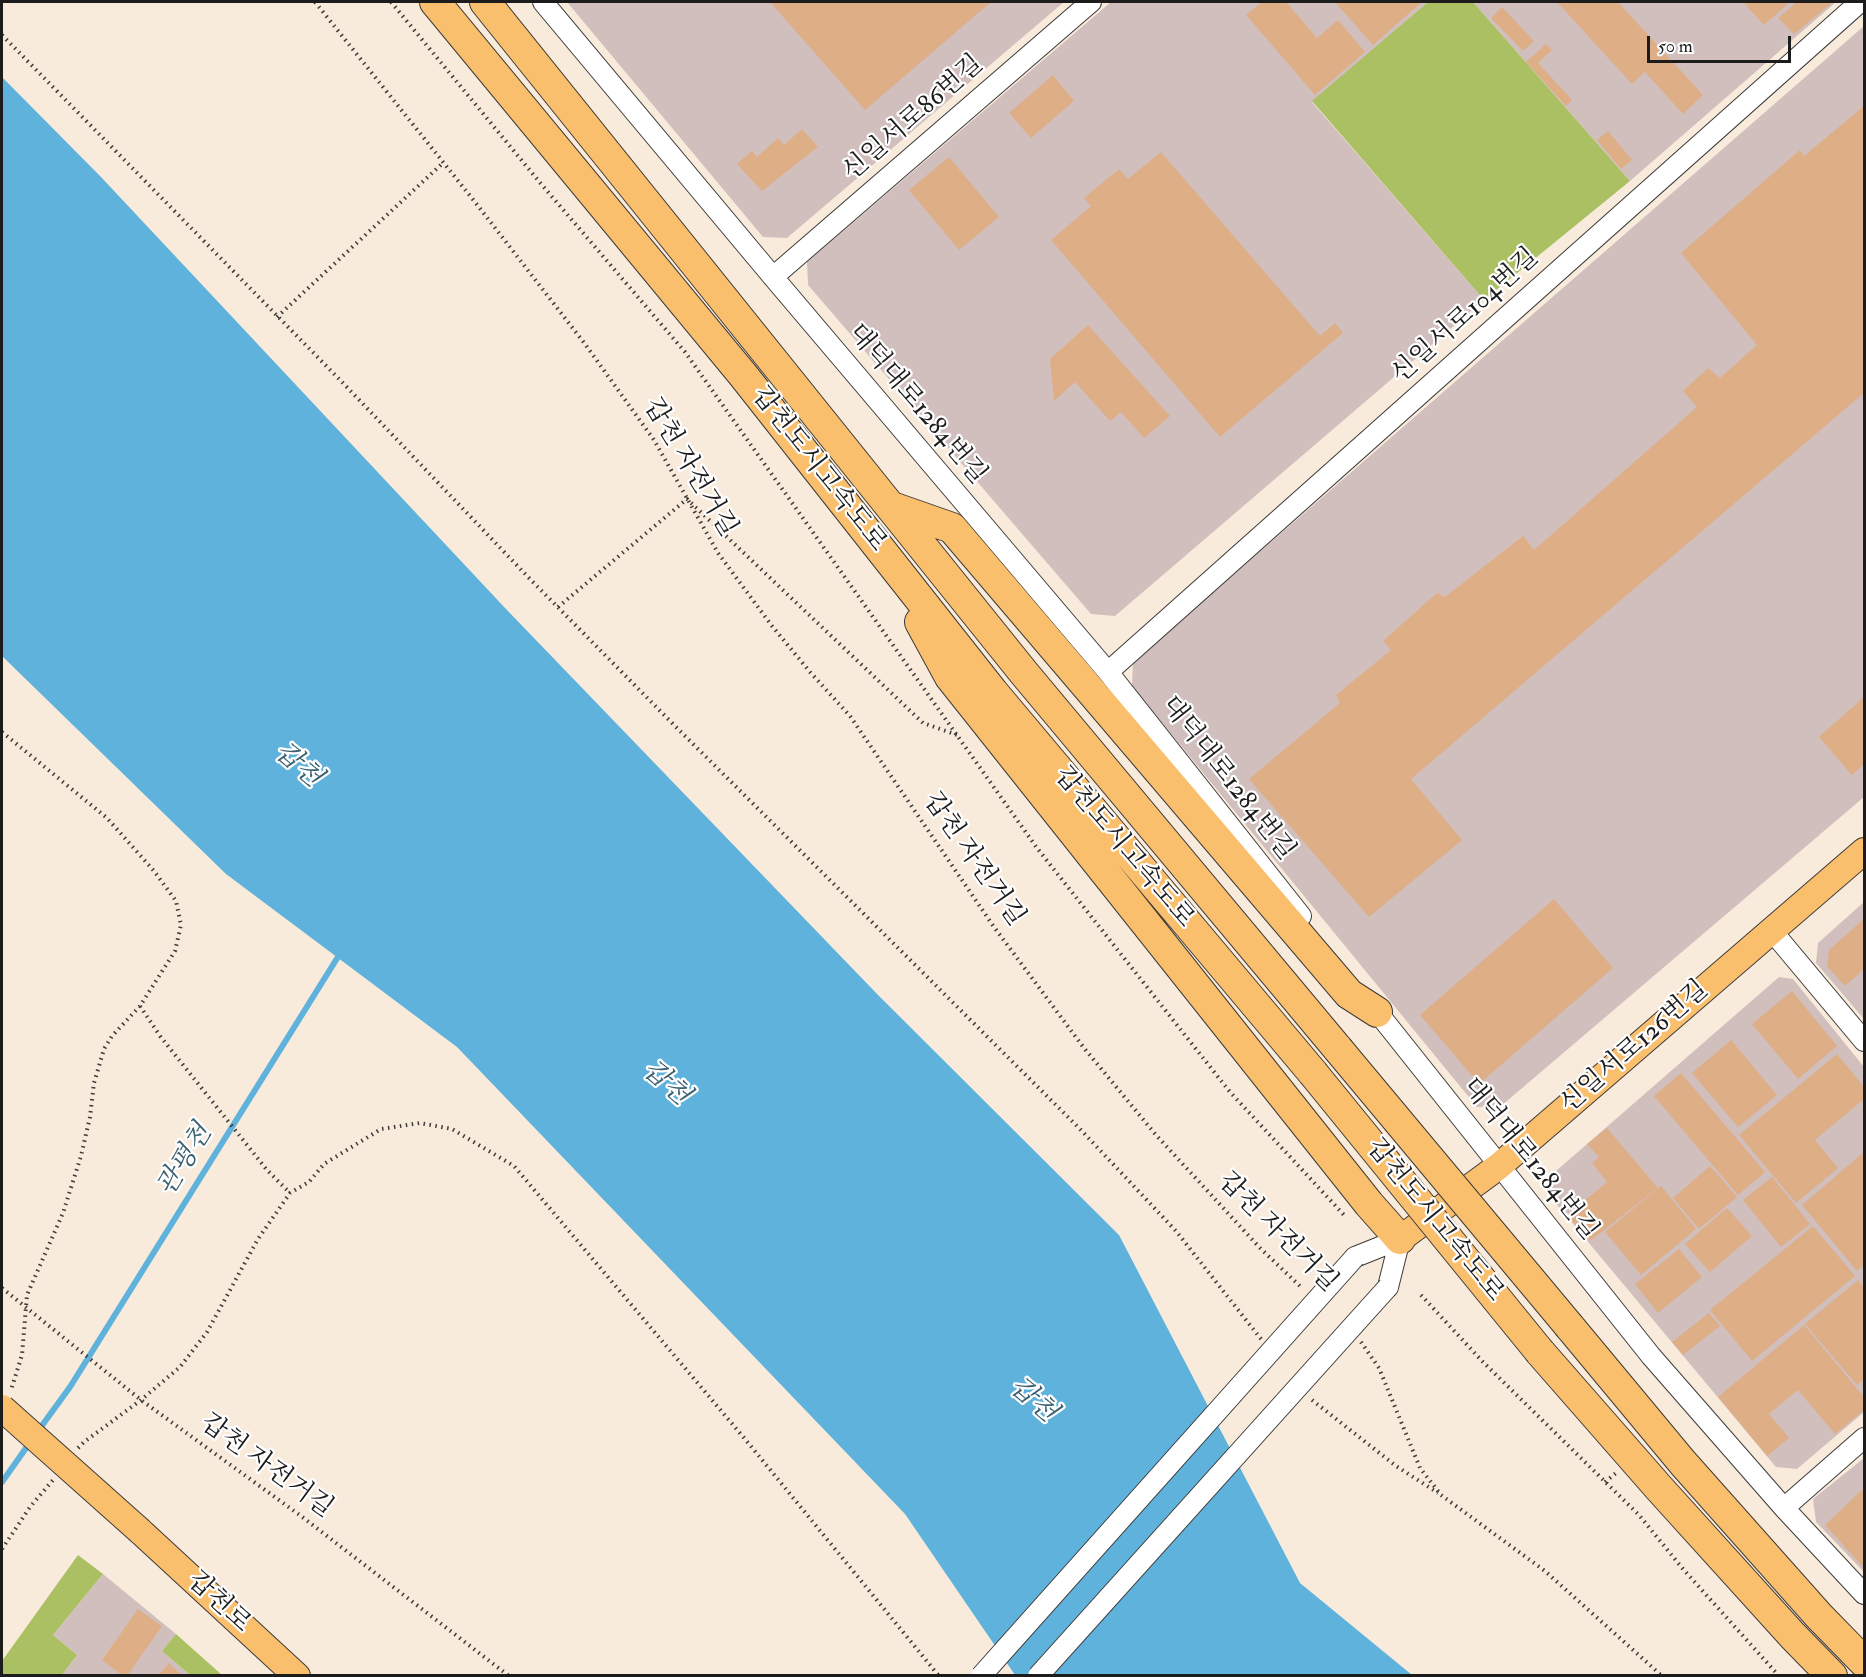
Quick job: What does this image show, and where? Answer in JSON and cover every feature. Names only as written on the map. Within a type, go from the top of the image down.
[{"type":"highway","name":"갑천도시고속도로","points":[[435,2],[742,375],[993,692],[1313,1073],[1540,1352],[1659,1488],[1832,1676]]},
{"type":"highway","name":"갑천도시고속도로","points":[[485,2],[1024,673],[1683,1463],[1819,1616],[1864,1662]]},
{"type":"highway","points":[[892,507],[952,528],[1349,994],[1377,1012]]},
{"type":"highway","points":[[883,553],[950,677],[1361,1194],[1400,1239]]},
{"type":"main road","name":"신일서로126번길","points":[[1400,1239],[1499,1166],[1864,851]]},
{"type":"main road","name":"갑천로","points":[[4,1403],[297,1676]]},
{"type":"street","name":"대덕대로1284번길","points":[[543,2],[1108,672],[1651,1356],[1784,1508],[1864,1594]]},
{"type":"street","name":"신일서로86번길","points":[[773,277],[1092,2]]},
{"type":"street","name":"신일서로104번길","points":[[1108,672],[1860,2]]},
{"type":"street","points":[[1772,931],[1864,1041]]},
{"type":"street","points":[[981,1676],[1355,1257],[1400,1239]]},
{"type":"street","points":[[1038,1676],[1388,1287],[1400,1239]]},
{"type":"street","points":[[1784,1508],[1864,1438]]},
{"type":"path","name":"갑천 자전거길","points":[[315,2],[444,162],[599,363],[654,440],[718,554],[787,645],[850,716],[994,927],[1084,1047],[1156,1135],[1260,1248],[1307,1292]]},
{"type":"path","points":[[391,2],[431,47],[542,185],[685,352],[1037,848],[1246,1110],[1346,1216]]},
{"type":"path","points":[[2,35],[676,727],[1080,1129],[1176,1231],[1268,1348]]},
{"type":"path","points":[[277,317],[444,162]]},
{"type":"path","points":[[558,607],[687,499],[923,723],[957,735]]},
{"type":"path","points":[[2,732],[107,818],[154,871],[176,901],[181,925],[175,951],[140,1006],[112,1036],[104,1049],[94,1083],[90,1117],[81,1156],[63,1213],[27,1295],[22,1355],[12,1389],[4,1403]]},
{"type":"path","points":[[140,1006],[160,1036],[267,1170],[290,1193]]},
{"type":"path","points":[[141,1400],[180,1367],[207,1332],[258,1239],[290,1193],[309,1182],[324,1164],[381,1129],[420,1123],[452,1129],[514,1167],[745,1439],[939,1676]]},
{"type":"path","name":"갑천 자전거길","points":[[2,1288],[141,1400],[301,1516],[509,1676]]},
{"type":"path","points":[[1420,1295],[1482,1360],[1639,1515],[1683,1569],[1779,1676]]},
{"type":"path","points":[[1355,1336],[1379,1368],[1420,1468],[1441,1495]]},
{"type":"path","points":[[1306,1394],[1314,1403],[1396,1466],[1441,1495],[1545,1571],[1662,1676]]},
{"type":"path","points":[[1605,1482],[1616,1473]]},
{"type":"shaded area","points":[[567,2],[1064,2],[787,238],[763,237]]},
{"type":"shaded area","points":[[1111,2],[1428,2],[1312,102],[1484,300],[1115,616],[1091,614],[808,285],[807,262]]},
{"type":"shaded area","points":[[1473,2],[1836,2],[1630,181]]},
{"type":"shaded area","points":[[1864,26],[1864,797],[1501,1106],[1477,1107],[1132,686],[1133,662]]},
{"type":"shaded area","points":[[1864,902],[1864,1019],[1816,963],[1818,943]]},
{"type":"shaded area","points":[[1779,977],[1793,979],[1864,1067],[1864,1412],[1797,1469],[1776,1467],[1548,1194],[1548,1178]]},
{"type":"shaded area","points":[[1864,1458],[1864,1572],[1816,1522],[1813,1499]]},
{"type":"shaded area","points":[[103,1574],[176,1634],[162,1651],[190,1675],[62,1675],[77,1655],[53,1635]]},
{"type":"green space","points":[[1428,2],[1473,2],[1630,181],[1484,300],[1312,101]]},
{"type":"green space","points":[[78,1555],[103,1574],[53,1635],[77,1655],[62,1675],[2,1675],[2,1661]]},
{"type":"green space","points":[[176,1634],[222,1675],[190,1675],[162,1651]]},
{"type":"water","name":"갑천","points":[[2,77],[101,177],[506,609],[879,996],[1119,1235],[1300,1583],[1412,1675],[1015,1675],[905,1514],[457,1047],[226,874],[2,656]]},
{"type":"building","points":[[770,2],[991,2],[865,110]]},
{"type":"building","points":[[1262,2],[1286,2],[1317,38],[1338,20],[1365,52],[1315,95],[1246,15]]},
{"type":"building","points":[[1335,2],[1422,2],[1373,45]]},
{"type":"building","points":[[1557,2],[1618,2],[1703,95],[1683,114],[1645,72],[1632,84]]},
{"type":"building","points":[[1743,2],[1790,2],[1764,25]]},
{"type":"building","points":[[1797,2],[1833,2],[1794,34],[1778,18]]},
{"type":"building","points":[[1502,7],[1534,41],[1523,51],[1491,18]]},
{"type":"building","points":[[1546,44],[1552,50],[1538,63],[1572,100],[1566,106],[1526,62]]},
{"type":"building","points":[[1053,75],[1074,101],[1031,138],[1009,113]]},
{"type":"building","points":[[1864,106],[1864,393],[1411,779],[1462,840],[1369,917],[1249,779],[1340,703],[1336,695],[1391,650],[1383,641],[1437,593],[1445,597],[1523,536],[1534,550],[1697,407],[1683,391],[1708,368],[1720,378],[1757,345],[1681,253],[1800,150],[1804,156]]},
{"type":"building","points":[[802,129],[818,147],[762,191],[737,164],[752,151],[757,157],[778,138],[784,145]]},
{"type":"building","points":[[1608,131],[1632,160],[1621,169],[1597,140]]},
{"type":"building","points":[[1161,152],[1320,336],[1335,323],[1343,333],[1220,437],[1051,240],[1091,206],[1084,198],[1119,169],[1128,179]]},
{"type":"building","points":[[949,157],[999,217],[959,250],[909,190]]},
{"type":"building","points":[[1088,325],[1170,416],[1144,438],[1121,412],[1110,421],[1075,382],[1054,401],[1050,359]]},
{"type":"building","points":[[1864,697],[1864,764],[1852,775],[1819,737]]},
{"type":"building","points":[[1554,899],[1613,968],[1479,1084],[1420,1015]]},
{"type":"building","points":[[1864,919],[1864,969],[1845,986],[1827,966],[1829,950]]},
{"type":"building","points":[[1792,991],[1837,1046],[1798,1079],[1752,1024]]},
{"type":"building","points":[[1731,1040],[1777,1095],[1738,1127],[1692,1073]]},
{"type":"building","points":[[1837,1054],[1864,1087],[1864,1099],[1815,1140],[1838,1168],[1796,1203],[1739,1135]]},
{"type":"building","points":[[1681,1073],[1765,1172],[1738,1195],[1654,1096]]},
{"type":"building","points":[[1607,1128],[1658,1188],[1590,1241],[1567,1215],[1607,1182],[1592,1163],[1599,1157],[1587,1144]]},
{"type":"building","points":[[1864,1152],[1864,1265],[1857,1271],[1802,1205]]},
{"type":"building","points":[[1710,1166],[1737,1197],[1699,1229],[1673,1198]]},
{"type":"building","points":[[1772,1177],[1810,1224],[1781,1247],[1743,1200]]},
{"type":"building","points":[[1661,1186],[1696,1229],[1641,1275],[1605,1232]]},
{"type":"building","points":[[1727,1208],[1752,1236],[1710,1272],[1685,1244]]},
{"type":"building","points":[[1813,1226],[1855,1276],[1752,1361],[1710,1310]]},
{"type":"building","points":[[1679,1249],[1702,1277],[1658,1313],[1635,1284]]},
{"type":"building","points":[[1858,1280],[1864,1288],[1864,1379],[1857,1385],[1805,1324]]},
{"type":"building","points":[[1709,1313],[1720,1326],[1683,1355],[1672,1342]]},
{"type":"building","points":[[1804,1325],[1864,1397],[1864,1410],[1835,1434],[1798,1390],[1769,1414],[1789,1438],[1767,1456],[1718,1397]]},
{"type":"building","points":[[1862,1490],[1864,1493],[1864,1568],[1825,1525]]},
{"type":"building","points":[[138,1609],[162,1626],[127,1676],[123,1676],[102,1660]]},
{"type":"building","points":[[169,1663],[182,1676],[158,1676]]},
{"type":"waterway","name":"관평천","points":[[38,1431],[70,1387],[341,952]]},
{"type":"waterway","name":"관평천","points":[[2,1482],[31,1441]]}]
